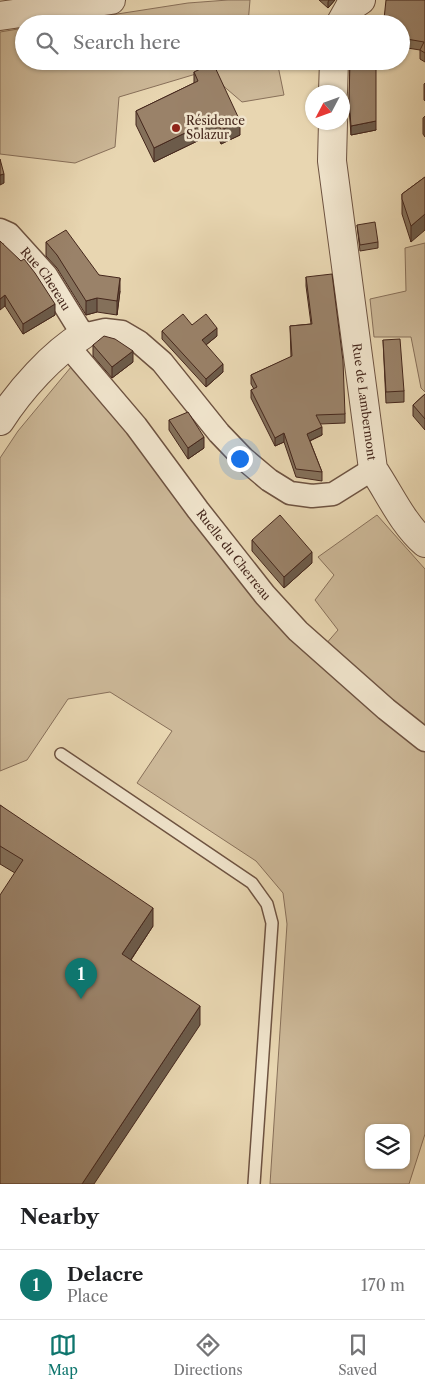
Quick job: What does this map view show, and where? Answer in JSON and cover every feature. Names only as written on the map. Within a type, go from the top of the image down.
[{"type":"street","points":[[0,16],[111,0]]},
{"type":"street","points":[[345,15],[349,8],[361,0]]},
{"type":"street","points":[[333,85],[334,70]]},
{"type":"street","name":"Rue de Lambermont","points":[[75,340],[105,330],[122,332],[139,342],[162,362],[219,433],[243,458],[269,480],[290,493],[312,496],[333,494],[373,469],[332,161],[333,130]]},
{"type":"street","name":"Rue Chereau","points":[[0,230],[9,234],[46,274],[75,340]]},
{"type":"street","points":[[0,421],[8,408],[37,375],[75,340]]},
{"type":"street","name":"Ruelle du Cherreau","points":[[75,340],[198,510],[265,595],[298,631],[386,709],[425,740]]},
{"type":"street","points":[[373,469],[395,506],[415,534],[425,543]]},
{"type":"lane","points":[[61,754],[252,883],[267,904],[272,923],[254,1184]]},
{"type":"shaded area","points":[[250,0],[249,15],[111,15],[188,3]]},
{"type":"shaded area","points":[[15,30],[15,70],[279,70],[284,95],[242,102],[206,71],[119,97],[115,147],[75,163],[0,154],[0,32]]},
{"type":"shaded area","points":[[425,243],[425,392],[421,388],[411,337],[374,337],[370,299],[406,291],[405,248]]},
{"type":"shaded area","points":[[76,361],[326,670],[425,752],[425,1134],[409,1184],[270,1184],[287,924],[283,893],[256,861],[137,783],[172,731],[110,692],[68,699],[27,760],[0,771],[0,458],[18,431]]},
{"type":"shaded area","points":[[377,515],[425,569],[425,732],[325,645],[338,630],[315,600],[334,575],[318,557]]},
{"type":"building","points":[[386,0],[425,0],[425,53],[420,50],[424,42],[410,40],[410,15],[384,15]]},
{"type":"building","points":[[198,70],[216,70],[240,121],[221,130],[216,118],[154,148],[136,111],[198,81],[194,72]]},
{"type":"building","points":[[350,70],[376,70],[376,121],[351,126]]},
{"type":"building","points":[[0,159],[4,174],[0,175]]},
{"type":"building","points":[[425,177],[425,214],[411,226],[402,194]]},
{"type":"building","points":[[375,222],[378,242],[360,245],[357,225]]},
{"type":"building","points":[[66,230],[99,275],[120,278],[117,301],[97,298],[86,301],[57,255],[46,242]]},
{"type":"building","points":[[0,241],[21,261],[24,259],[55,304],[23,324],[5,295],[0,299]]},
{"type":"building","points":[[332,274],[343,361],[345,414],[316,415],[322,427],[307,434],[322,472],[296,469],[284,433],[275,438],[251,390],[257,387],[251,375],[292,356],[290,326],[312,324],[306,277]]},
{"type":"building","points":[[183,314],[192,325],[206,314],[217,328],[202,340],[223,364],[206,379],[162,331]]},
{"type":"building","points":[[104,336],[115,339],[133,351],[112,367],[93,345]]},
{"type":"building","points":[[400,339],[404,391],[386,392],[383,340]]},
{"type":"building","points":[[425,394],[425,419],[413,405]]},
{"type":"building","points":[[188,412],[204,437],[188,448],[169,420]]},
{"type":"building","points":[[280,515],[312,552],[284,577],[252,540]]},
{"type":"building","points":[[0,805],[153,908],[122,954],[200,1006],[82,1184],[0,1184],[0,895],[23,860],[0,846]]},
{"type":"place","name":"Résidence Solazur","points":[[176,128]]},
{"type":"place","name":"Delacre","points":[[81,999]]}]
